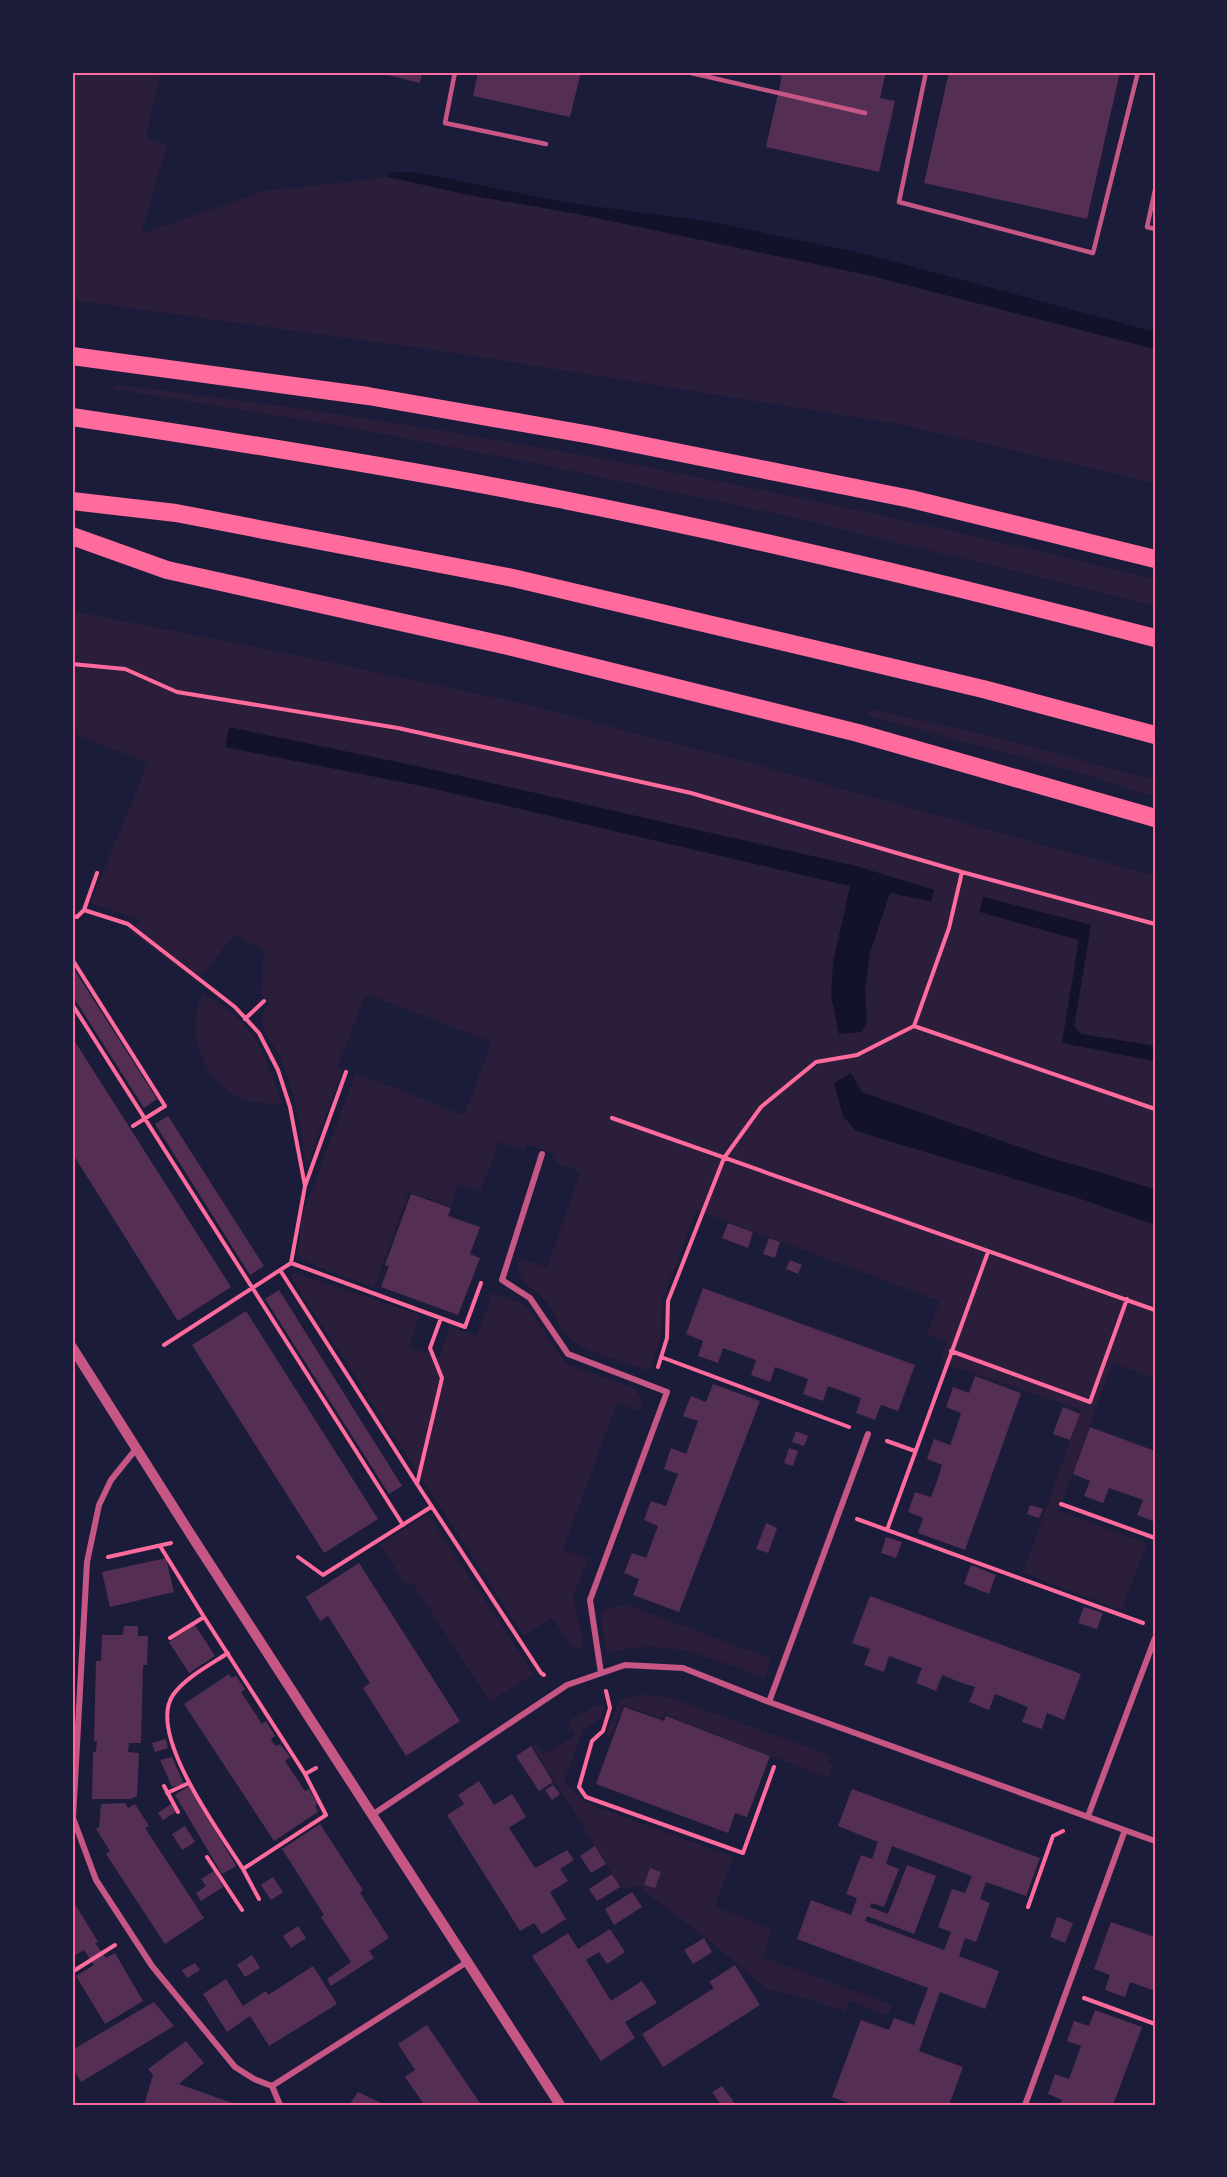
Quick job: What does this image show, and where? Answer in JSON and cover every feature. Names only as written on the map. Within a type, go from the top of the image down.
[{"type":"highway","points":[[72,356],[368,396],[591,435],[911,499],[1155,559]]},
{"type":"highway","points":[[72,417],[555,499],[792,548],[986,593],[1155,638]]},
{"type":"highway","points":[[72,501],[176,513],[513,578],[983,689],[1155,735]]},
{"type":"highway","points":[[72,536],[167,570],[508,646],[835,727],[1155,818]]},
{"type":"street","points":[[542,1154],[502,1280],[530,1298],[568,1354],[668,1392],[590,1600],[601,1673]]},
{"type":"street","points":[[72,1347],[555,2103]]},
{"type":"street","points":[[769,1702],[868,1434]]},
{"type":"street","points":[[136,1449],[111,1480],[99,1505],[87,1562],[74,1818],[96,1880],[152,1966],[235,2067],[254,2079],[273,2086],[280,2105]]},
{"type":"street","points":[[1088,1816],[1155,1638]]},
{"type":"street","points":[[372,1815],[567,1685],[625,1665],[683,1668],[769,1702],[1155,1841]]},
{"type":"street","points":[[1024,2105],[1125,1830]]},
{"type":"street","points":[[273,2086],[467,1962]]},
{"type":"lane","points":[[455,72],[445,123],[546,144]]},
{"type":"lane","points":[[687,72],[866,113]]},
{"type":"lane","points":[[926,72],[899,202],[1093,253],[1138,72]]},
{"type":"lane","points":[[1155,190],[1147,227],[1155,229]]},
{"type":"path","points":[[72,664],[125,669],[177,692],[398,728],[691,793],[962,872],[1155,924]]},
{"type":"path","points":[[668,1392],[657,1371],[667,1338],[668,1301],[724,1158],[761,1107],[816,1062],[857,1054],[914,1026],[950,928],[962,872]]},
{"type":"path","points":[[72,916],[77,917],[84,910],[97,873]]},
{"type":"path","points":[[84,910],[128,924],[235,1007],[259,1033],[278,1070],[290,1107],[305,1186]]},
{"type":"path","points":[[72,959],[165,1106],[133,1126]]},
{"type":"path","points":[[245,1018],[264,1001]]},
{"type":"path","points":[[72,1004],[403,1525]]},
{"type":"path","points":[[914,1026],[1155,1109]]},
{"type":"path","points":[[164,1346],[291,1263],[305,1186],[346,1072]]},
{"type":"path","points":[[612,1118],[1155,1310]]},
{"type":"path","points":[[887,1530],[988,1251]]},
{"type":"path","points":[[291,1263],[465,1327],[484,1274],[502,1280]]},
{"type":"path","points":[[280,1270],[431,1507],[541,1673],[567,1685]]},
{"type":"path","points":[[951,1351],[1090,1402],[1127,1299]]},
{"type":"path","points":[[417,1484],[442,1378],[430,1348],[441,1318]]},
{"type":"path","points":[[662,1357],[915,1451]]},
{"type":"path","points":[[1061,1504],[1155,1538]]},
{"type":"path","points":[[298,1557],[323,1575],[431,1507]]},
{"type":"path","points":[[839,1512],[1144,1623]]},
{"type":"path","points":[[87,1562],[193,1538]]},
{"type":"path","points":[[160,1545],[306,1774],[326,1815],[243,1869]]},
{"type":"path","points":[[170,1638],[204,1617]]},
{"type":"path","points":[[228,1653],[182,1684],[171,1697],[166,1713],[167,1730],[189,1783],[243,1869],[259,1899]]},
{"type":"path","points":[[601,1673],[610,1708],[603,1731],[592,1741],[579,1787],[586,1797],[742,1853],[774,1767]]},
{"type":"path","points":[[306,1774],[333,1756]]},
{"type":"path","points":[[167,1793],[189,1783]]},
{"type":"path","points":[[164,1785],[178,1812]]},
{"type":"path","points":[[1028,1907],[1053,1836],[1088,1816]]},
{"type":"path","points":[[207,1857],[242,1910]]},
{"type":"path","points":[[72,1972],[131,1935]]},
{"type":"path","points":[[1066,1992],[1155,2024]]},
{"type":"shaded area","points":[[72,72],[161,72],[146,137],[167,146],[141,234],[267,190],[388,177],[469,195],[578,214],[872,276],[1155,349],[1155,483],[898,424],[455,353],[72,300]]},
{"type":"shaded area","points":[[415,172],[568,203],[708,221],[869,255],[1155,332],[1155,349],[872,276],[578,214],[469,195],[388,177],[389,173]]},
{"type":"shaded area","points":[[116,385],[378,420],[768,491],[1155,579],[1155,606],[801,519],[347,427],[113,389]]},
{"type":"shaded area","points":[[72,611],[272,650],[520,703],[754,764],[1155,876],[1155,1046],[1081,1034],[1074,1026],[1091,925],[983,897],[980,911],[1079,940],[1062,1043],[1155,1061],[1155,1379],[1113,1363],[1059,1511],[1147,1543],[1122,1610],[1023,1573],[1081,1410],[940,1362],[947,1342],[927,1335],[939,1301],[697,1210],[662,1301],[661,1338],[649,1371],[606,1357],[583,1347],[568,1337],[547,1302],[524,1282],[519,1272],[520,1258],[547,1267],[580,1172],[554,1162],[556,1155],[527,1144],[524,1151],[499,1142],[481,1191],[458,1184],[451,1206],[409,1192],[374,1288],[306,1262],[299,1257],[302,1216],[356,1073],[464,1115],[492,1042],[366,994],[338,1066],[343,1068],[309,1161],[305,1160],[294,1096],[281,1059],[267,1036],[262,1021],[269,1004],[261,993],[264,950],[234,935],[197,982],[131,932],[140,920],[90,903],[148,763],[72,733]],"holes":[[[225,747],[856,866],[934,890],[931,901],[890,893],[886,902],[849,892],[850,886],[422,786]]]},
{"type":"shaded area","points":[[871,709],[987,735],[1155,780],[1155,797],[1080,773],[868,716]]},
{"type":"shaded area","points":[[229,727],[426,768],[856,866],[934,890],[931,901],[890,893],[870,953],[865,989],[867,1022],[862,1032],[839,1034],[831,995],[833,962],[850,886],[422,786],[225,747]]},
{"type":"shaded area","points":[[983,897],[1091,925],[1074,1026],[1081,1034],[1155,1046],[1155,1061],[1062,1043],[1079,940],[980,912]]},
{"type":"shaded area","points":[[203,993],[234,1015],[250,1031],[272,1075],[282,1104],[255,1102],[240,1098],[219,1083],[210,1073],[196,1036],[197,1011]]},
{"type":"shaded area","points":[[851,1073],[862,1092],[1045,1156],[1155,1189],[1155,1225],[1081,1199],[856,1131],[843,1116],[834,1083]]},
{"type":"shaded area","points":[[295,1273],[420,1315],[409,1346],[439,1358],[450,1327],[477,1336],[493,1293],[523,1304],[569,1365],[633,1388],[638,1394],[642,1402],[641,1412],[617,1403],[563,1550],[589,1559],[573,1595],[584,1647],[575,1650],[552,1618],[524,1636],[290,1276]]},
{"type":"shaded area","points":[[428,1514],[534,1674],[490,1702],[412,1582],[406,1586],[380,1544]]},
{"type":"shaded area","points":[[625,1604],[772,1659],[764,1678],[707,1657],[678,1650],[643,1647],[607,1654],[600,1612]]},
{"type":"shaded area","points":[[636,1695],[672,1698],[830,1755],[828,1762],[834,1764],[828,1778],[664,1714],[662,1719],[623,1705],[610,1738],[606,1736],[619,1701]]},
{"type":"shaded area","points":[[602,1704],[604,1709],[602,1718],[583,1729],[564,1782],[584,1802],[733,1857],[715,1906],[772,1930],[763,1957],[893,2005],[888,2016],[849,2001],[845,2012],[807,1998],[768,1990],[706,1938],[639,1887],[621,1888],[533,1746],[536,1744],[544,1754],[575,1735],[567,1722]]},
{"type":"building","points":[[375,72],[422,72],[420,83]]},
{"type":"building","points":[[478,72],[581,72],[570,117],[473,96]]},
{"type":"building","points":[[769,72],[886,72],[880,98],[895,101],[879,172],[766,147],[782,76]]},
{"type":"building","points":[[949,72],[1120,72],[1087,219],[924,183]]},
{"type":"building","points":[[72,966],[157,1099],[144,1108],[72,995]]},
{"type":"building","points":[[72,1037],[231,1287],[178,1321],[74,1156],[72,1157]]},
{"type":"building","points":[[168,1116],[264,1266],[250,1275],[155,1124]]},
{"type":"building","points":[[411,1194],[451,1208],[448,1216],[480,1227],[470,1254],[480,1258],[458,1315],[381,1287],[389,1266],[385,1265]]},
{"type":"building","points":[[728,1223],[753,1232],[748,1248],[722,1238]]},
{"type":"building","points":[[769,1238],[780,1242],[775,1258],[763,1254]]},
{"type":"building","points":[[790,1260],[802,1265],[798,1274],[786,1269]]},
{"type":"building","points":[[703,1288],[915,1365],[898,1411],[881,1405],[875,1420],[856,1413],[861,1398],[828,1386],[823,1401],[803,1394],[808,1379],[775,1367],[770,1382],[751,1375],[756,1360],[723,1348],[718,1363],[698,1356],[703,1341],[686,1334]]},
{"type":"building","points":[[279,1290],[402,1486],[389,1494],[265,1299]]},
{"type":"building","points":[[246,1311],[378,1519],[324,1553],[192,1345]]},
{"type":"building","points":[[975,1376],[1021,1393],[965,1550],[918,1533],[923,1518],[908,1512],[915,1492],[931,1497],[937,1481],[942,1465],[927,1459],[934,1439],[950,1445],[956,1429],[961,1413],[946,1407],[953,1387],[969,1393]]},
{"type":"building","points":[[713,1384],[760,1401],[679,1612],[633,1595],[639,1579],[624,1573],[632,1553],[646,1558],[658,1526],[644,1520],[651,1501],[666,1506],[678,1474],[664,1469],[671,1448],[686,1454],[698,1421],[683,1416],[691,1396],[706,1402]]},
{"type":"building","points":[[1063,1407],[1080,1414],[1070,1440],[1053,1434]]},
{"type":"building","points":[[1090,1427],[1155,1451],[1155,1522],[1137,1515],[1143,1500],[1109,1488],[1103,1503],[1084,1496],[1090,1481],[1073,1474]]},
{"type":"building","points":[[796,1431],[808,1436],[804,1446],[792,1442]]},
{"type":"building","points":[[789,1448],[798,1451],[793,1466],[784,1463]]},
{"type":"building","points":[[1030,1505],[1043,1509],[1039,1518],[1027,1514]]},
{"type":"building","points":[[766,1523],[777,1528],[768,1553],[756,1549]]},
{"type":"building","points":[[886,1537],[902,1542],[896,1558],[881,1553]]},
{"type":"building","points":[[166,1558],[174,1592],[110,1607],[102,1572]]},
{"type":"building","points":[[359,1563],[460,1721],[406,1756],[363,1688],[370,1683],[328,1616],[320,1621],[306,1597]]},
{"type":"building","points":[[971,1565],[996,1575],[989,1594],[964,1584]]},
{"type":"building","points":[[870,1596],[1081,1674],[1064,1720],[1047,1713],[1042,1729],[1022,1722],[1028,1707],[995,1694],[989,1710],[969,1702],[975,1687],[942,1675],[936,1691],[916,1683],[922,1668],[889,1656],[884,1672],[864,1665],[870,1649],[852,1643]]},
{"type":"building","points":[[1084,1607],[1103,1613],[1097,1629],[1078,1623]]},
{"type":"building","points":[[195,1625],[215,1656],[189,1673],[169,1642]]},
{"type":"building","points":[[124,1626],[138,1626],[138,1636],[148,1636],[147,1665],[143,1665],[141,1743],[129,1743],[128,1752],[139,1753],[137,1796],[131,1799],[92,1799],[93,1752],[96,1752],[97,1741],[94,1741],[96,1661],[101,1661],[102,1635],[123,1635]]},
{"type":"building","points":[[229,1674],[231,1678],[236,1676],[245,1689],[241,1692],[262,1724],[266,1721],[275,1736],[271,1739],[273,1743],[276,1746],[280,1744],[290,1757],[285,1761],[305,1791],[309,1789],[318,1804],[315,1806],[318,1812],[274,1841],[184,1704]]},
{"type":"building","points":[[624,1707],[664,1721],[666,1716],[770,1756],[747,1817],[735,1813],[728,1833],[596,1784]]},
{"type":"building","points":[[166,1739],[168,1748],[155,1752],[152,1743]]},
{"type":"building","points":[[531,1746],[553,1782],[539,1791],[516,1756]]},
{"type":"building","points":[[172,1757],[184,1784],[172,1787],[160,1760]]},
{"type":"building","points":[[479,1781],[494,1805],[512,1794],[526,1817],[509,1828],[535,1868],[567,1850],[574,1860],[560,1869],[568,1881],[550,1892],[566,1919],[542,1934],[534,1923],[520,1931],[447,1815],[464,1804],[458,1795]]},
{"type":"building","points":[[553,1785],[560,1794],[552,1800],[545,1790]]},
{"type":"building","points":[[189,1786],[236,1866],[222,1874],[175,1795]]},
{"type":"building","points":[[852,1789],[1040,1858],[1026,1896],[986,1882],[980,1899],[990,1903],[976,1942],[965,1938],[959,1956],[999,1971],[985,2009],[940,1992],[919,2051],[963,2067],[949,2105],[853,2105],[832,2097],[861,2020],[889,2030],[894,2018],[914,2025],[928,1988],[797,1939],[811,1900],[851,1915],[857,1898],[846,1894],[861,1855],[872,1859],[878,1842],[838,1826]],"holes":[[[892,1846],[972,1876],[965,1893],[952,1889],[938,1927],[951,1932],[944,1950],[865,1921],[867,1916],[914,1934],[936,1876],[907,1865],[888,1914],[870,1907],[871,1903],[884,1907],[899,1869],[886,1864]]]},
{"type":"building","points":[[125,1803],[128,1808],[135,1804],[149,1826],[145,1828],[204,1918],[165,1944],[106,1854],[110,1851],[96,1829],[99,1827],[101,1804]]},
{"type":"building","points":[[171,1804],[176,1812],[163,1820],[158,1813]]},
{"type":"building","points":[[320,1824],[363,1890],[360,1893],[389,1938],[369,1951],[374,1958],[331,1986],[327,1979],[351,1962],[321,1917],[324,1915],[282,1849]]},
{"type":"building","points":[[185,1826],[195,1842],[182,1850],[172,1834]]},
{"type":"building","points":[[595,1846],[606,1864],[591,1873],[580,1856]]},
{"type":"building","points":[[650,1868],[661,1872],[655,1888],[644,1885]]},
{"type":"building","points":[[214,1871],[223,1887],[201,1901],[196,1893],[206,1886],[201,1879]]},
{"type":"building","points":[[612,1874],[620,1887],[597,1901],[589,1889]]},
{"type":"building","points":[[273,1877],[283,1892],[271,1900],[261,1885]]},
{"type":"building","points":[[632,1892],[642,1907],[614,1925],[605,1909]]},
{"type":"building","points":[[72,1899],[98,1942],[95,1943],[106,1958],[115,1953],[143,2001],[105,2024],[76,1976],[94,1965],[84,1950],[72,1957]]},
{"type":"building","points":[[1057,1917],[1073,1923],[1065,1943],[1050,1937]]},
{"type":"building","points":[[1111,1922],[1155,1937],[1155,1991],[1130,1982],[1125,1997],[1105,1990],[1110,1975],[1094,1969]]},
{"type":"building","points":[[298,1926],[306,1938],[291,1948],[283,1936]]},
{"type":"building","points":[[610,1929],[625,1952],[607,1964],[599,1952],[586,1960],[611,2001],[642,1981],[657,2003],[625,2022],[635,2038],[601,2061],[532,1956],[568,1933],[578,1949]]},
{"type":"building","points":[[704,1938],[712,1952],[693,1964],[684,1950]]},
{"type":"building","points":[[252,1955],[260,1968],[245,1977],[237,1965]]},
{"type":"building","points":[[195,1963],[200,1970],[187,1978],[182,1970]]},
{"type":"building","points":[[735,1965],[760,2005],[663,2067],[642,2034],[714,1988],[709,1982]]},
{"type":"building","points":[[313,1966],[337,2004],[269,2046],[250,2016],[227,2032],[203,1994],[226,1979],[243,2006],[266,1991],[268,1995]]},
{"type":"building","points":[[154,2002],[174,2026],[81,2082],[72,2066],[72,2050]]},
{"type":"building","points":[[1095,2010],[1142,2027],[1113,2105],[1060,2105],[1062,2100],[1048,2094],[1055,2074],[1069,2079],[1081,2046],[1067,2041],[1074,2021],[1089,2026]]},
{"type":"building","points":[[427,2025],[480,2103],[478,2105],[420,2105],[423,2103],[405,2077],[415,2070],[398,2044]]},
{"type":"building","points":[[186,2041],[204,2063],[179,2084],[238,2105],[144,2105],[153,2075],[148,2069]]},
{"type":"building","points":[[722,2086],[735,2105],[721,2105],[712,2092]]},
{"type":"building","points":[[358,2092],[385,2105],[349,2105]]}]
